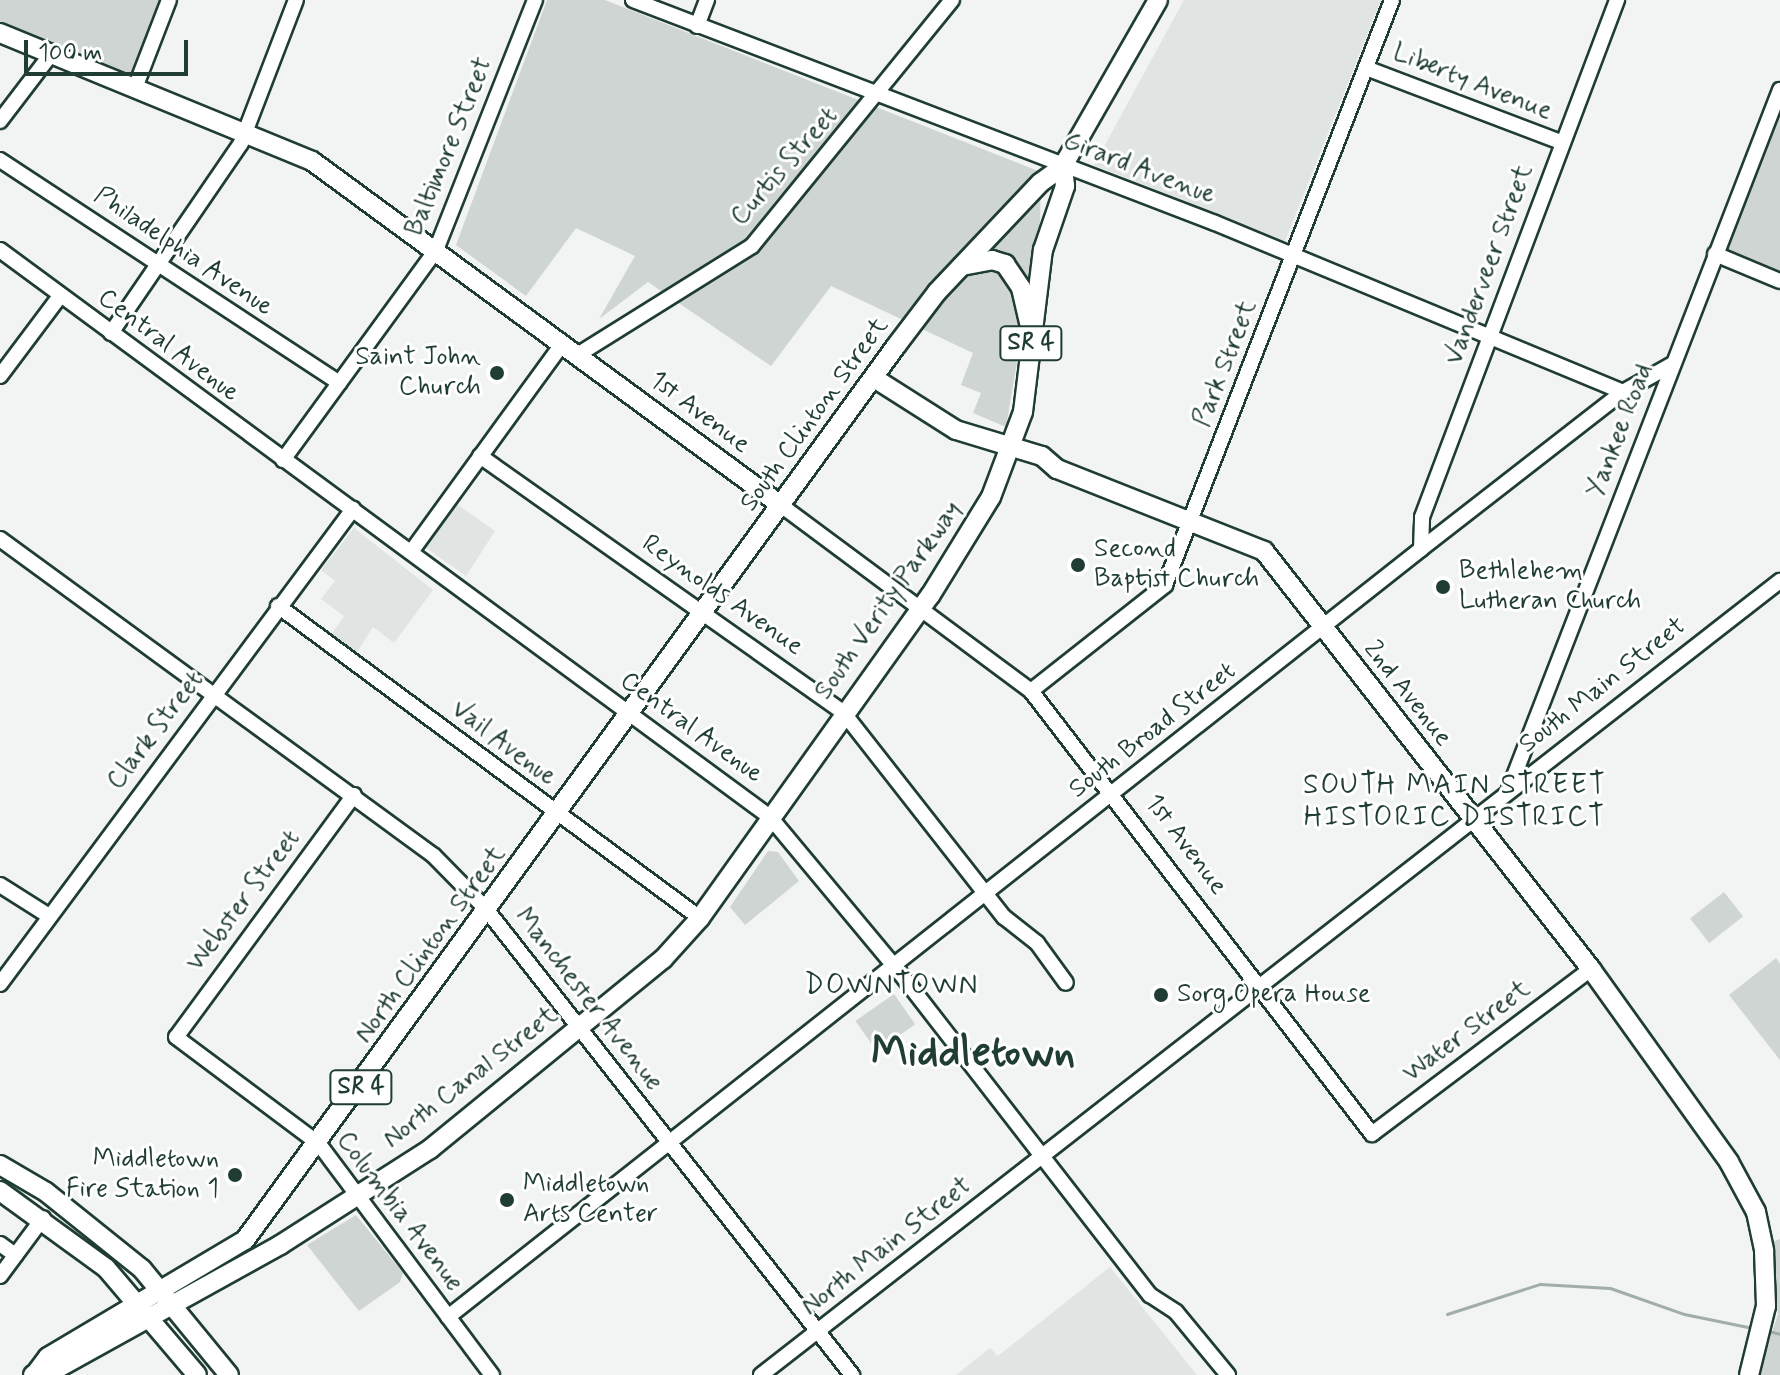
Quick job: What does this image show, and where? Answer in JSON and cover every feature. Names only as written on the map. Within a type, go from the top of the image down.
[{"type":"main road","name":"South Verity Parkway","points":[[770,817],[972,534],[1011,450],[1023,412],[1043,250],[1065,186],[1063,166],[1158,0]]},
{"type":"main road","name":"1st Avenue","points":[[0,33],[312,161],[579,354],[782,506]]},
{"type":"main road","name":"South Clinton Street","points":[[631,714],[874,378],[962,266],[1040,183],[1063,166]]},
{"type":"main road","points":[[962,266],[992,260],[1015,274],[1032,337]]},
{"type":"main road","name":"2nd Avenue","points":[[874,378],[944,424],[1011,450],[1044,470],[1057,469],[1264,551],[1591,969],[1729,1162],[1756,1212],[1764,1251],[1766,1306],[1749,1375]]},
{"type":"main road","name":"North Clinton Street","points":[[160,1291],[240,1246],[319,1144],[486,909],[631,714]]},
{"type":"main road","name":"North Canal Street","points":[[149,1317],[280,1245],[430,1149],[663,959],[700,918],[770,817]]},
{"type":"main road","points":[[0,1165],[46,1192],[142,1269],[229,1375]]},
{"type":"main road","points":[[0,1191],[43,1218],[106,1268],[197,1375]]},
{"type":"main road","name":"SR 4","points":[[34,1374],[48,1357],[136,1302],[160,1291]]},
{"type":"main road","name":"SR 4","points":[[34,1374],[51,1372],[149,1317]]},
{"type":"street","points":[[135,88],[169,0]]},
{"type":"street","points":[[111,333],[245,131],[296,0]]},
{"type":"street","name":"Baltimore Street","points":[[283,460],[436,250],[535,0]]},
{"type":"street","name":"Girard Avenue","points":[[633,0],[1490,334],[1623,392]]},
{"type":"street","points":[[697,26],[707,0]]},
{"type":"street","name":"Curtis Street","points":[[579,354],[752,246],[878,96],[952,0]]},
{"type":"street","name":"Park Street","points":[[1031,691],[1165,585],[1392,0]]},
{"type":"street","name":"Vanderveer Street","points":[[1421,549],[1422,517],[1617,0]]},
{"type":"street","points":[[0,121],[52,53]]},
{"type":"street","name":"Liberty Avenue","points":[[1366,68],[1561,142]]},
{"type":"street","name":"Yankee Road","points":[[1509,789],[1780,90]]},
{"type":"street","name":"Philadelphia Avenue","points":[[0,160],[339,383]]},
{"type":"street","name":"Central Avenue","points":[[0,250],[770,817],[894,965],[1150,1295],[1176,1312],[1228,1375]]},
{"type":"street","points":[[1715,254],[1780,281]]},
{"type":"street","points":[[0,376],[60,296]]},
{"type":"street","points":[[411,552],[563,343]]},
{"type":"street","name":"South Broad Street","points":[[448,1317],[1421,549],[1623,392],[1671,365]]},
{"type":"street","name":"Reynolds Avenue","points":[[480,456],[705,611],[843,712],[1004,917],[1037,943],[1066,983]]},
{"type":"street","name":"1st Avenue","points":[[782,506],[1031,691],[1113,793],[1258,989],[1372,1134]]},
{"type":"street","name":"Clark Street","points":[[0,984],[353,509]]},
{"type":"street","name":"Manchester Avenue","points":[[0,539],[434,856],[486,909],[852,1375]]},
{"type":"street","name":"South Main Street","points":[[1042,1157],[1509,789],[1780,581]]},
{"type":"street","name":"Vail Avenue","points":[[278,606],[557,816],[700,918]]},
{"type":"street","name":"Webster Street","points":[[176,1037],[354,795]]},
{"type":"street","points":[[0,885],[49,916]]},
{"type":"street","name":"Water Street","points":[[1372,1134],[1591,969]]},
{"type":"street","name":"Columbia Avenue","points":[[176,1037],[319,1144],[492,1375]]},
{"type":"street","name":"North Main Street","points":[[761,1375],[1042,1157]]},
{"type":"street","points":[[0,1276],[43,1218]]},
{"type":"street","points":[[0,1244],[15,1255]]},
{"type":"shaded area","points":[[0,0],[169,0],[135,88],[0,33]]},
{"type":"shaded area","points":[[547,0],[605,0],[1041,172],[1040,226],[1006,427],[973,413],[981,393],[961,385],[973,353],[831,286],[771,366],[648,282],[599,319],[635,256],[576,228],[526,296],[456,245]]},
{"type":"shaded area","points":[[1184,0],[1381,0],[1285,241],[1094,165]]},
{"type":"shaded area","points":[[1780,90],[1780,281],[1715,254]]},
{"type":"shaded area","points":[[458,505],[495,531],[466,576],[422,545],[441,518]]},
{"type":"shaded area","points":[[354,528],[433,590],[394,643],[373,627],[357,652],[331,635],[344,616],[321,599],[335,581],[321,570]]},
{"type":"shaded area","points":[[768,851],[778,852],[799,881],[745,925],[730,907]]},
{"type":"shaded area","points":[[1724,892],[1743,916],[1709,943],[1690,918]]},
{"type":"shaded area","points":[[1776,958],[1780,964],[1780,1060],[1729,995]]},
{"type":"shaded area","points":[[894,994],[915,1024],[877,1051],[855,1021]]},
{"type":"shaded area","points":[[356,1215],[403,1273],[400,1282],[359,1311],[307,1245]]},
{"type":"shaded area","points":[[1780,1239],[1780,1375],[1758,1375],[1778,1314],[1772,1242]]},
{"type":"shaded area","points":[[1110,1267],[1197,1375],[956,1375],[990,1348],[998,1356]]},
{"type":"waterway","points":[[1447,1314],[1540,1284],[1610,1288],[1684,1314],[1753,1328]]},
{"type":"waterway","points":[[1768,1331],[1780,1334]]},
{"type":"place","name":"Saint John Church","points":[[497,373]]},
{"type":"place","name":"Second Baptist Church","points":[[1078,565]]},
{"type":"place","name":"Bethlehem Lutheran Church","points":[[1443,587]]},
{"type":"place","name":"Sorg Opera House","points":[[1161,995]]},
{"type":"place","name":"Middletown Fire Station 1","points":[[235,1175]]},
{"type":"place","name":"Middletown Arts Center","points":[[507,1200]]},
{"type":"district","name":"SOUTH MAIN STREET HISTORIC DISTRICT","points":[[1455,802]]},
{"type":"district","name":"DOWNTOWN","points":[[892,986]]},
{"type":"district","name":"Middletown","points":[[973,1054]]}]
